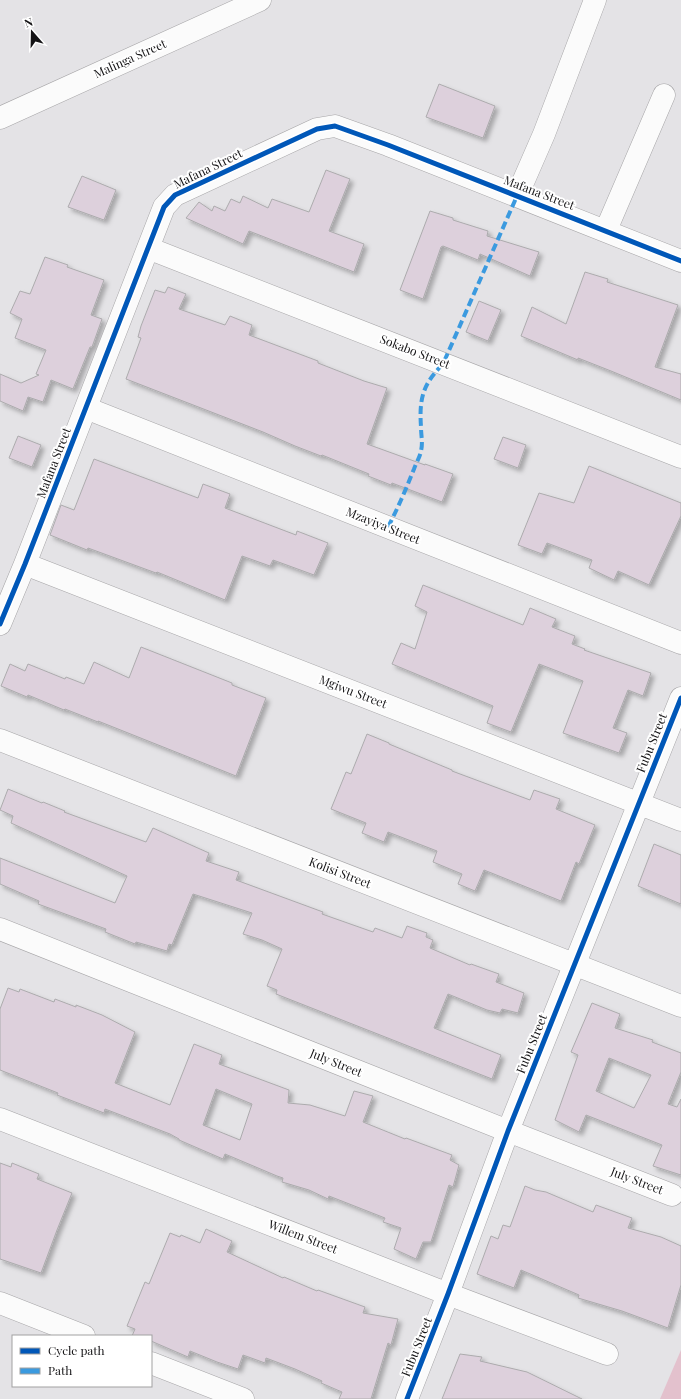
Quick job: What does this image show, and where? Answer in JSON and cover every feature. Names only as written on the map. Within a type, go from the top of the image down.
[{"type":"street","name":"Malinga Street","points":[[0,118],[260,0]]},
{"type":"street","points":[[517,196],[544,134],[596,0]]},
{"type":"street","points":[[606,230],[664,95]]},
{"type":"street","name":"Mafana Street","points":[[0,624],[25,564],[164,207],[175,195],[317,129],[335,126],[388,145],[606,230],[681,261]]},
{"type":"street","name":"Sokabo Street","points":[[148,248],[681,457]]},
{"type":"street","name":"Mzayiya Street","points":[[86,408],[681,643]]},
{"type":"street","name":"Mgiwu Street","points":[[25,564],[681,820]]},
{"type":"street","name":"Fubu Street","points":[[407,1399],[448,1294],[508,1131],[681,698]]},
{"type":"street","name":"Kolisi Street","points":[[0,740],[681,1006]]},
{"type":"street","name":"July Street","points":[[0,929],[672,1195]]},
{"type":"street","name":"Willem Street","points":[[0,1119],[448,1294],[607,1354]]},
{"type":"street","points":[[0,1303],[81,1335]]},
{"type":"street","points":[[152,1363],[243,1399]]},
{"type":"shaded area","points":[[681,1350],[681,1399],[660,1399]]},
{"type":"building","points":[[439,84],[495,106],[483,138],[426,117]]},
{"type":"building","points":[[326,170],[350,179],[329,231],[364,244],[354,272],[249,231],[243,244],[186,218],[199,202],[212,211],[214,206],[225,211],[231,199],[240,203],[243,196],[268,208],[272,199],[309,212]]},
{"type":"building","points":[[82,176],[116,190],[104,220],[68,207]]},
{"type":"building","points":[[430,211],[488,231],[487,236],[539,252],[530,276],[480,254],[478,260],[443,246],[441,247],[423,299],[400,290]]},
{"type":"building","points":[[45,257],[68,265],[67,267],[104,280],[91,315],[102,319],[92,347],[90,347],[73,389],[51,380],[43,402],[28,397],[23,411],[0,401],[0,374],[21,383],[39,375],[36,374],[46,350],[15,338],[22,319],[10,313],[20,291],[30,294]]},
{"type":"building","points":[[585,272],[608,279],[607,282],[678,305],[655,367],[681,374],[681,400],[521,336],[532,307],[566,324]]},
{"type":"building","points":[[168,287],[186,294],[179,309],[225,325],[230,316],[252,325],[249,335],[318,361],[318,363],[364,381],[387,388],[367,444],[453,474],[442,502],[392,483],[391,485],[368,476],[369,474],[322,455],[321,456],[295,446],[263,432],[126,379],[141,338],[138,337],[141,326],[155,290],[165,293]]},
{"type":"building","points":[[479,301],[501,310],[488,341],[466,332]]},
{"type":"building","points":[[18,436],[41,445],[32,467],[9,458]]},
{"type":"building","points":[[503,437],[526,445],[518,468],[494,459]]},
{"type":"building","points":[[94,459],[198,498],[203,484],[230,494],[225,508],[296,535],[297,531],[328,543],[314,575],[273,560],[270,566],[242,556],[225,600],[157,572],[156,573],[88,548],[87,550],[50,535],[61,505],[74,510]]},
{"type":"building","points":[[589,466],[681,503],[681,516],[649,585],[618,571],[614,580],[589,568],[592,560],[547,543],[542,554],[518,545],[539,493],[574,503]]},
{"type":"building","points":[[423,585],[523,625],[530,608],[556,619],[552,627],[575,636],[572,644],[585,649],[584,650],[651,673],[643,696],[628,690],[613,728],[627,733],[619,753],[563,733],[583,681],[539,664],[511,732],[487,723],[493,706],[392,664],[401,643],[415,649],[427,612],[415,606]]},
{"type":"building","points":[[141,647],[266,698],[236,776],[98,721],[65,709],[64,710],[28,695],[27,697],[1,686],[10,664],[25,671],[28,664],[65,679],[66,677],[84,684],[94,662],[129,678]]},
{"type":"building","points":[[367,734],[452,771],[530,800],[534,790],[560,799],[556,809],[595,825],[579,864],[576,862],[561,901],[484,870],[475,891],[458,884],[462,874],[433,862],[437,851],[388,832],[384,842],[362,833],[366,823],[331,809],[346,772],[351,774]]},
{"type":"building","points":[[8,789],[65,811],[64,812],[146,842],[153,828],[209,853],[206,861],[239,872],[236,880],[323,912],[322,914],[373,932],[375,928],[402,938],[407,926],[427,933],[426,937],[433,940],[430,948],[470,965],[471,964],[499,974],[496,982],[524,993],[518,1013],[502,1009],[500,1013],[487,1010],[448,994],[434,1028],[501,1055],[492,1079],[276,994],[277,990],[267,986],[282,949],[262,940],[243,934],[252,913],[193,894],[172,945],[169,944],[167,951],[136,942],[135,944],[105,932],[106,929],[38,904],[39,901],[0,884],[0,858],[115,903],[127,876],[11,823],[13,816],[0,810]]},
{"type":"building","points":[[654,844],[681,855],[681,904],[638,886]]},
{"type":"building","points":[[8,988],[19,992],[20,989],[54,1002],[55,999],[76,1007],[76,1005],[102,1015],[135,1032],[115,1083],[170,1105],[194,1044],[222,1055],[219,1064],[289,1090],[288,1103],[310,1105],[345,1116],[354,1091],[373,1096],[363,1122],[405,1139],[406,1138],[452,1155],[450,1160],[459,1165],[453,1187],[449,1185],[431,1242],[423,1242],[416,1259],[394,1249],[401,1228],[383,1222],[385,1218],[329,1196],[328,1199],[309,1190],[282,1182],[283,1178],[225,1154],[223,1159],[179,1140],[170,1134],[105,1109],[104,1113],[57,1095],[58,1093],[0,1070],[0,1009]],"holes":[[[216,1089],[252,1104],[240,1140],[203,1125]]]},
{"type":"building","points":[[592,1003],[620,1014],[615,1028],[653,1040],[652,1042],[681,1053],[681,1072],[668,1104],[677,1107],[681,1099],[681,1175],[653,1166],[662,1145],[586,1115],[579,1132],[555,1120],[578,1055],[571,1052]],"holes":[[[609,1058],[651,1075],[634,1108],[596,1091]]]},
{"type":"building","points":[[0,1163],[11,1167],[12,1163],[39,1174],[37,1179],[72,1193],[41,1273],[0,1259]]},
{"type":"building","points":[[525,1186],[546,1192],[593,1212],[596,1205],[632,1218],[628,1228],[661,1237],[681,1246],[681,1285],[668,1328],[622,1311],[578,1298],[579,1295],[521,1270],[514,1288],[477,1274],[491,1236],[498,1239],[503,1225],[510,1227]]},
{"type":"building","points":[[206,1229],[232,1241],[227,1252],[283,1278],[284,1277],[317,1291],[318,1290],[365,1307],[363,1313],[398,1319],[391,1345],[388,1343],[371,1399],[339,1399],[342,1392],[321,1383],[322,1381],[266,1358],[265,1363],[243,1355],[238,1369],[190,1351],[188,1357],[152,1341],[152,1335],[132,1335],[135,1329],[127,1326],[145,1282],[149,1284],[170,1233],[180,1237],[181,1235],[200,1243]]},
{"type":"building","points":[[460,1354],[482,1357],[480,1361],[527,1372],[582,1399],[442,1399]]},
{"type":"marked path","points":[[388,527],[402,498],[422,448],[421,408],[424,392],[431,378],[443,364],[517,196]]},
{"type":"cycle path","points":[[0,624],[25,564],[164,207],[175,195],[317,129],[335,126],[388,145],[681,261]]},
{"type":"cycle path","points":[[407,1399],[448,1294],[508,1131],[681,698]]}]
